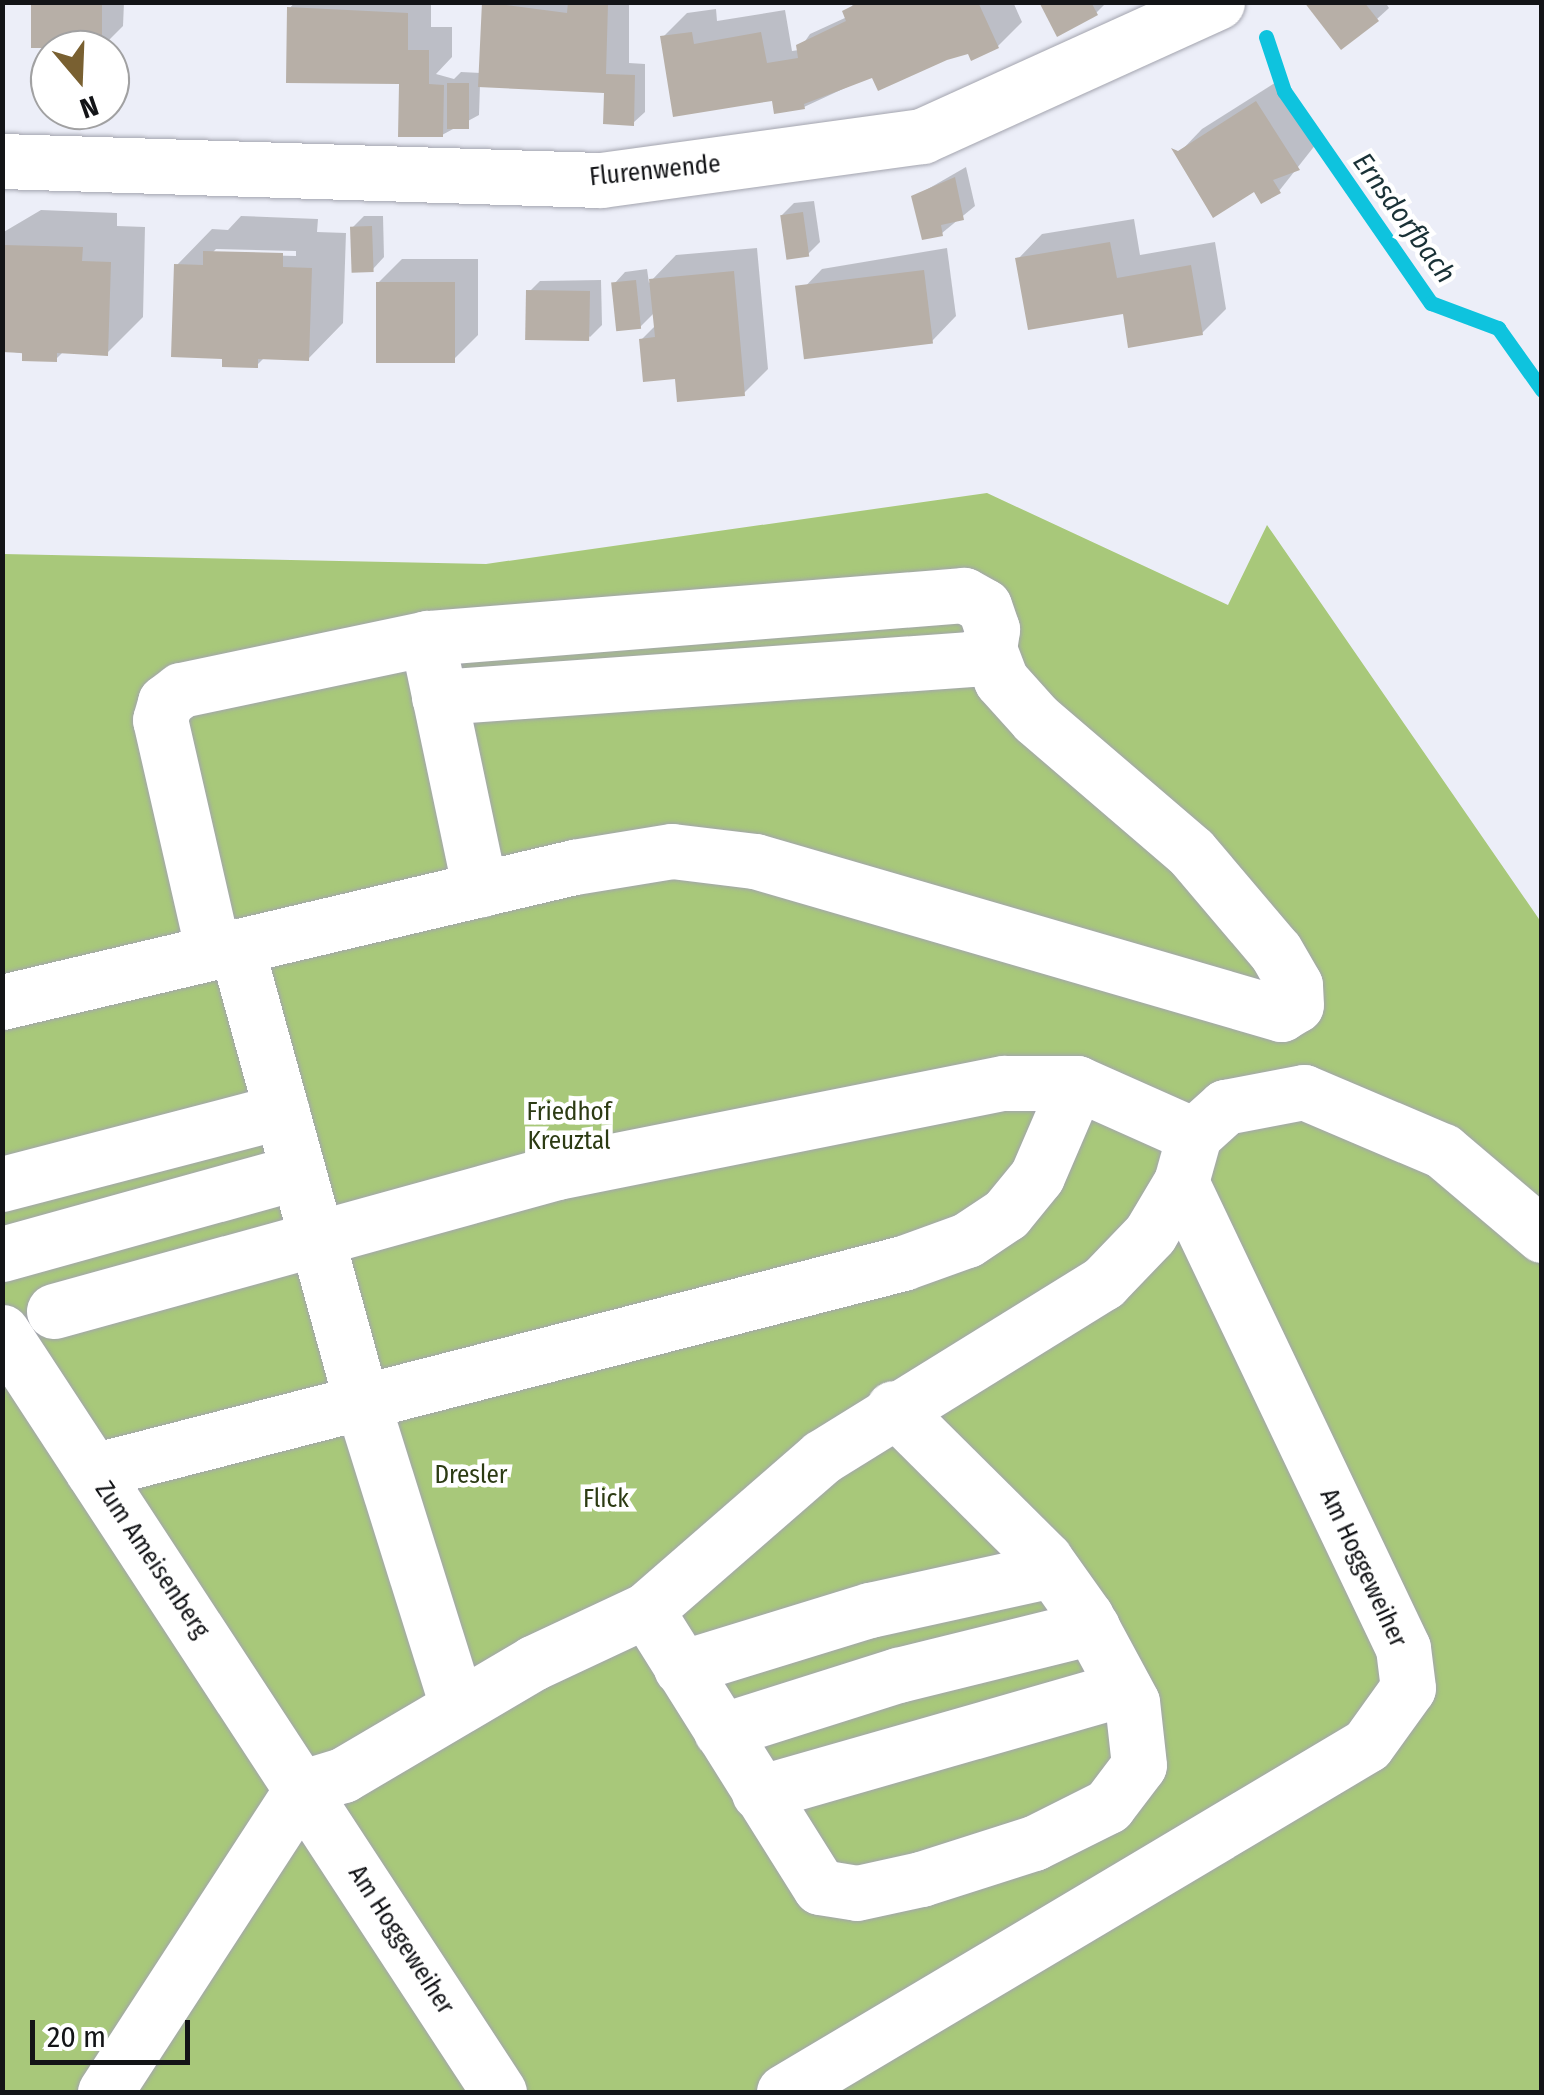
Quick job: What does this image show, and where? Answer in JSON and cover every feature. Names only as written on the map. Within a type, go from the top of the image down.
[{"type":"street","name":"Flurenwende","points":[[2,161],[601,180],[922,136],[1217,2]]},
{"type":"street","points":[[2,1002],[225,949],[480,889],[672,852],[755,861],[1281,1014],[1296,1006],[1295,985],[1274,951],[1191,852],[1036,719],[1001,680],[990,648],[992,629],[984,606],[964,596],[427,638],[181,690],[166,702],[160,720],[225,949],[282,1111],[362,1402],[457,1705]]},
{"type":"street","points":[[427,638],[480,889]]},
{"type":"street","points":[[439,697],[970,659],[990,648]]},
{"type":"street","points":[[54,1311],[575,1168],[1004,1083],[1077,1083],[1187,1158]]},
{"type":"street","points":[[93,1471],[903,1263],[968,1240],[1006,1214],[1037,1176],[1077,1083]]},
{"type":"street","points":[[104,2092],[303,1788],[343,1776],[457,1705],[646,1610],[822,1457],[893,1408],[1102,1283],[1150,1234],[1187,1158],[1225,1106],[1304,1092],[1443,1151],[1542,1235]]},
{"type":"street","points":[[2,1184],[282,1111]]},
{"type":"street","name":"Am Hoggeweiher","points":[[784,2092],[1367,1745],[1408,1688],[1404,1648],[1187,1158]]},
{"type":"street","points":[[2,1254],[298,1172]]},
{"type":"street","name":"Zum Ameisenberg","points":[[2,1332],[303,1788]]},
{"type":"street","points":[[646,1610],[820,1886],[857,1892],[921,1879],[1034,1843],[1108,1806],[1139,1765],[1124,1688],[1092,1627],[1052,1570],[893,1408]]},
{"type":"street","points":[[682,1668],[870,1610],[1052,1570]]},
{"type":"street","points":[[721,1731],[898,1675],[1092,1627]]},
{"type":"street","points":[[759,1793],[1124,1688]]},
{"type":"street","name":"Am Hoggeweiher","points":[[303,1788],[499,2092]]},
{"type":"green space","name":"Friedhof Kreuztal","points":[[987,493],[1228,605],[1267,525],[1541,922],[1541,2092],[3,2092],[3,554],[486,564]]},
{"type":"building","points":[[31,2],[102,2],[102,30],[31,30]]},
{"type":"building","points":[[482,2],[567,13],[568,2],[608,4],[606,74],[635,75],[634,126],[603,124],[604,93],[478,87]]},
{"type":"building","points":[[860,2],[978,2],[999,48],[971,61],[968,54],[947,60],[878,91],[872,78],[804,104],[805,109],[774,114],[772,101],[673,117],[660,36],[692,32],[694,44],[761,32],[767,63],[798,58],[796,45],[846,21],[842,11]]},
{"type":"building","points":[[1039,2],[1091,2],[1098,15],[1057,37]]},
{"type":"building","points":[[1304,2],[1364,2],[1379,21],[1341,50]]},
{"type":"building","points":[[287,7],[408,13],[408,50],[429,50],[429,84],[444,85],[443,137],[398,137],[399,84],[286,83]]},
{"type":"building","points":[[447,83],[469,83],[469,129],[447,129]]},
{"type":"building","points":[[1256,101],[1300,170],[1273,180],[1281,193],[1261,204],[1254,192],[1213,218],[1171,148],[1178,151]]},
{"type":"building","points":[[955,177],[964,220],[941,225],[943,236],[922,240],[911,196]]},
{"type":"building","points":[[803,212],[809,257],[786,260],[780,215]]},
{"type":"building","points":[[372,226],[374,272],[352,273],[350,227]]},
{"type":"building","points":[[1110,242],[1117,278],[1191,265],[1203,335],[1128,348],[1123,314],[1028,330],[1015,258]]},
{"type":"building","points":[[3,245],[83,247],[82,261],[111,262],[108,356],[57,353],[57,362],[22,361],[22,353],[2,352]]},
{"type":"building","points":[[203,251],[283,253],[283,267],[312,268],[309,361],[258,359],[258,368],[222,367],[222,359],[171,357],[174,264],[203,265]]},
{"type":"building","points":[[924,270],[933,343],[804,359],[795,286]]},
{"type":"building","points":[[734,271],[745,396],[677,402],[675,379],[643,382],[639,339],[655,337],[649,279]]},
{"type":"building","points":[[636,280],[641,329],[616,331],[611,283]]},
{"type":"building","points":[[376,282],[455,282],[455,363],[376,363]]},
{"type":"building","points":[[526,290],[590,291],[589,341],[525,340]]},
{"type":"waterway","name":"Ernsdorfbach","points":[[1266,37],[1284,91],[1431,303],[1498,328],[1542,390]]},
{"type":"park label","name":"Dresler","points":[[471,1475]]},
{"type":"park label","name":"Flick","points":[[606,1499]]}]
